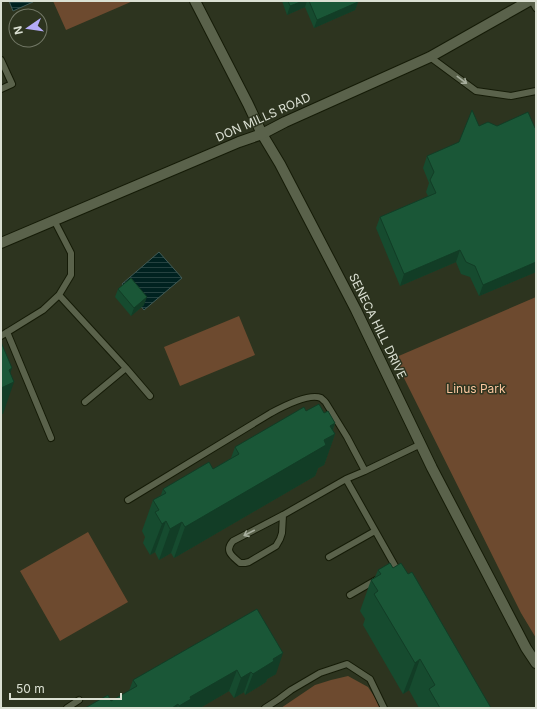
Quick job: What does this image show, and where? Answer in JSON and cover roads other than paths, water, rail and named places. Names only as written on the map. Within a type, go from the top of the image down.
[{"type":"street","name":"SENECA HILL DRIVE","points":[[195,1],[262,134],[280,164],[352,303],[440,482],[526,648],[536,663]]},
{"type":"street","name":"DON MILLS ROAD","points":[[1,243],[232,145],[262,134],[285,122],[430,57],[528,1]]},
{"type":"lane","points":[[532,1],[536,8]]},
{"type":"lane","points":[[430,57],[476,91],[511,96],[536,91]]},
{"type":"lane","points":[[1,60],[12,84],[1,89]]},
{"type":"lane","points":[[51,438],[4,334],[43,310],[59,295],[71,275],[71,253],[54,220]]},
{"type":"lane","points":[[59,295],[150,396]]},
{"type":"lane","points":[[85,402],[126,368]]},
{"type":"lane","points":[[128,500],[271,413],[299,400],[316,397],[322,398],[326,402],[365,471]]},
{"type":"lane","points":[[283,515],[282,533],[276,546],[245,563],[240,563],[230,553],[228,549],[229,545],[233,541],[283,515],[346,479],[421,444]]},
{"type":"lane","points":[[346,479],[404,582]]},
{"type":"lane","points":[[329,557],[375,530]]},
{"type":"lane","points":[[390,572],[396,568]]},
{"type":"lane","points":[[350,595],[383,576]]},
{"type":"lane","points":[[265,708],[320,672],[348,664],[370,678],[384,708]]},
{"type":"lane","points":[[67,708],[79,700]]},
{"type":"water","points":[[9,1],[33,1],[20,8],[12,8]]},
{"type":"water","points":[[159,252],[182,278],[144,310],[122,284]]},
{"type":"park label","name":"Linus Park","points":[[476,388]]}]
